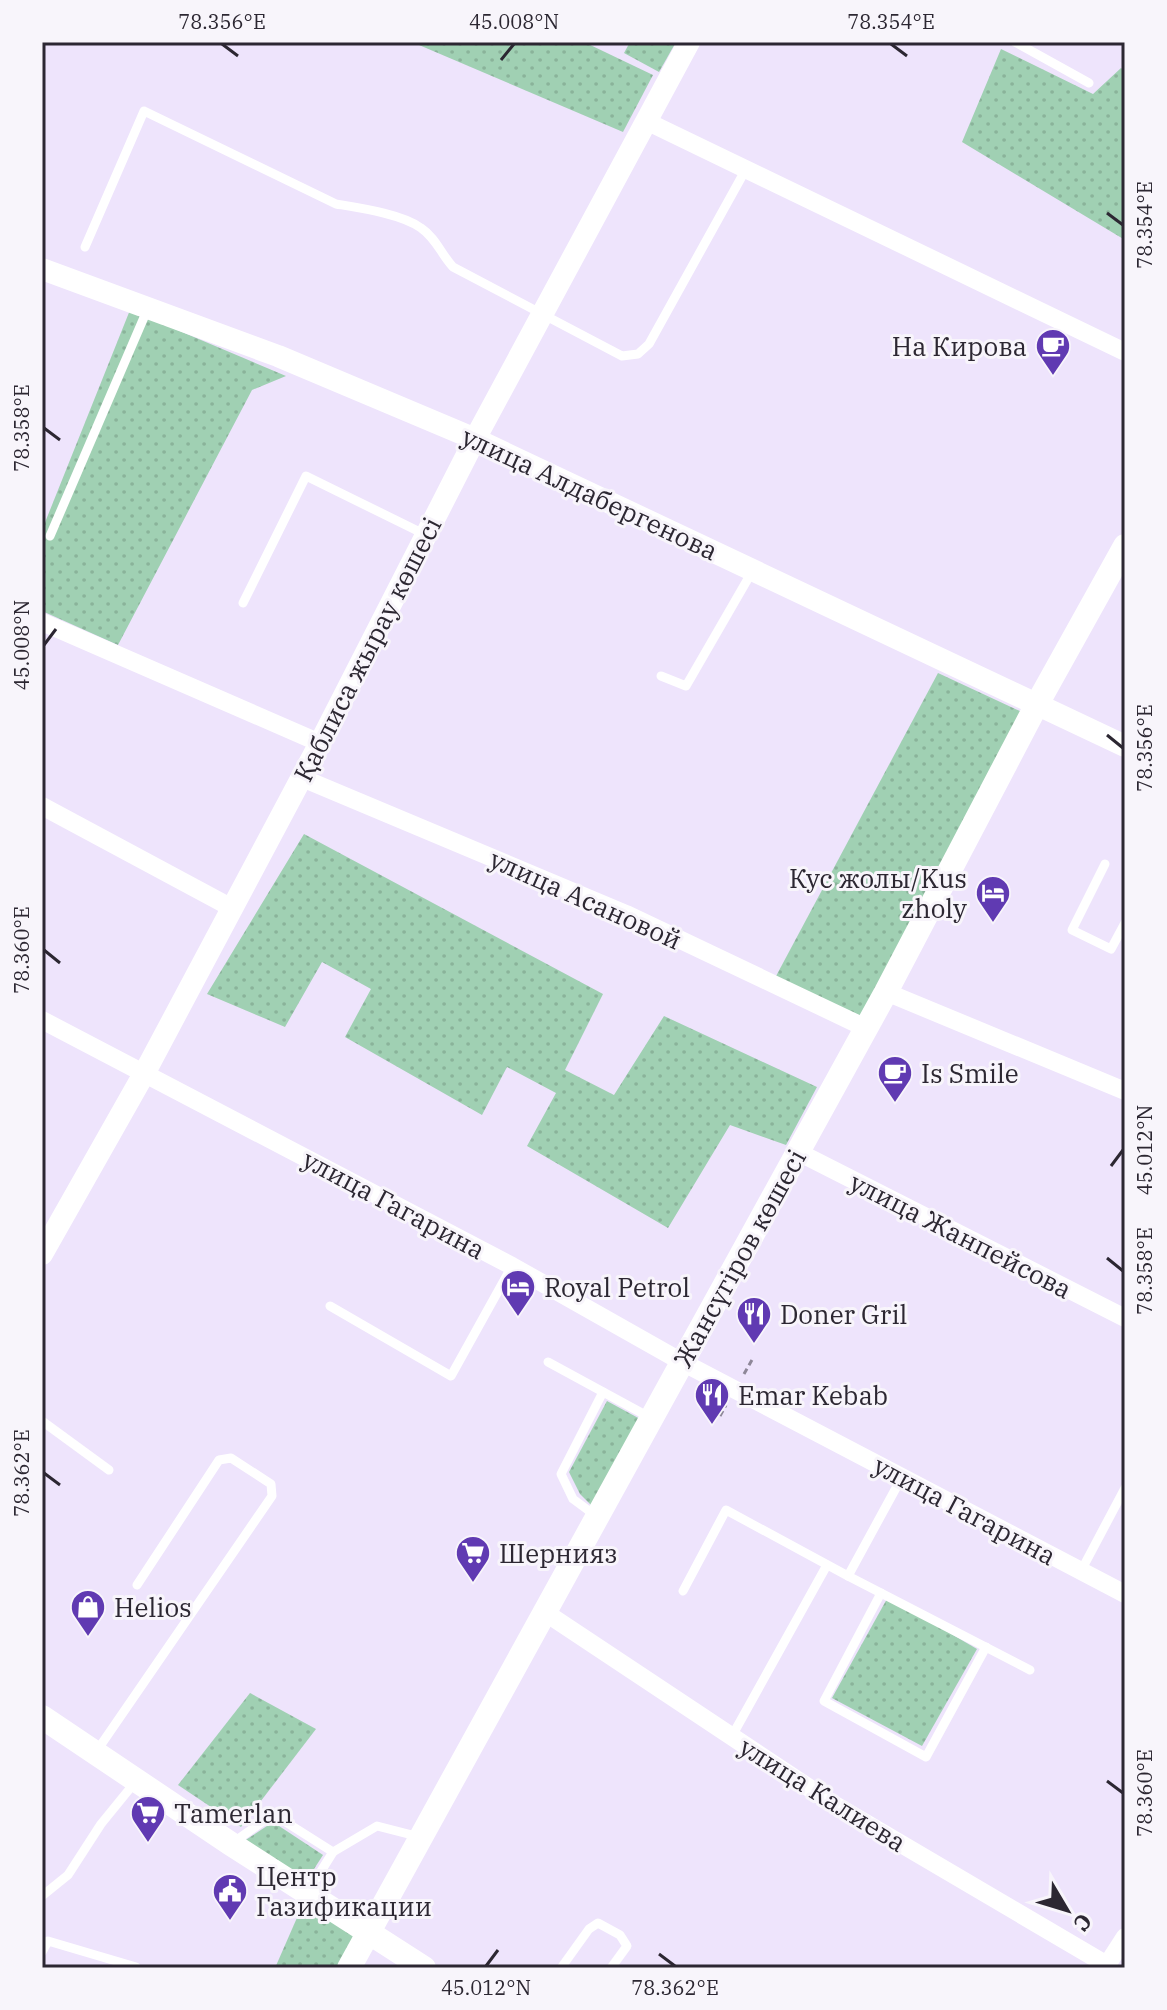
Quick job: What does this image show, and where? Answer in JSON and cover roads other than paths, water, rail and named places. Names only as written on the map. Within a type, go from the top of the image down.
[{"type":"main road","name":"Жансүгіров көшесі","points":[[349,1968],[886,992],[1036,706],[1125,546]]},
{"type":"main road","points":[[42,1717],[424,1968]]},
{"type":"street","name":"Қаблиса жырау көшесі","points":[[42,1254],[145,1072],[302,778],[475,439],[689,42]]},
{"type":"street","points":[[646,121],[1125,352]]},
{"type":"street","name":"улица Алдабергенова","points":[[42,269],[278,356],[475,439],[1125,746]]},
{"type":"street","points":[[42,622],[320,743]]},
{"type":"street","name":"улица Асановой","points":[[302,778],[626,914],[866,1028]]},
{"type":"street","points":[[42,806],[232,908]]},
{"type":"street","points":[[886,992],[1125,1091]]},
{"type":"street","name":"улица Гагарина","points":[[42,1020],[512,1266],[682,1362],[1125,1594]]},
{"type":"street","name":"улица Жанпейсова","points":[[798,1152],[1125,1318]]},
{"type":"street","name":"улица Калиева","points":[[546,1613],[835,1805],[1106,1966]]},
{"type":"street","points":[[1106,1966],[1125,1937]]},
{"type":"lane","points":[[1015,42],[1089,83]]},
{"type":"lane","points":[[85,247],[144,111],[336,204],[420,226],[436,242],[453,267],[622,356],[638,354],[649,344],[746,169]]},
{"type":"lane","points":[[50,536],[148,308]]},
{"type":"lane","points":[[243,603],[306,476],[426,535]]},
{"type":"lane","points":[[661,676],[686,686],[753,570]]},
{"type":"lane","points":[[1105,864],[1072,930],[1111,949],[1125,923]]},
{"type":"lane","points":[[330,1306],[451,1376],[512,1266]]},
{"type":"lane","points":[[548,1362],[651,1418]]},
{"type":"lane","points":[[597,1516],[573,1499],[561,1474],[603,1392]]},
{"type":"lane","points":[[42,1421],[109,1470]]},
{"type":"lane","points":[[95,1753],[272,1496],[271,1484],[231,1458],[219,1460],[137,1585]]},
{"type":"lane","points":[[848,1576],[902,1477]]},
{"type":"lane","points":[[1081,1571],[1125,1488]]},
{"type":"lane","points":[[683,1591],[726,1510],[1030,1670]]},
{"type":"lane","points":[[732,1736],[827,1565]]},
{"type":"lane","points":[[881,1593],[824,1701],[926,1757],[986,1647]]},
{"type":"lane","points":[[42,1896],[68,1875],[101,1824],[136,1781]]},
{"type":"lane","points":[[231,1844],[273,1814],[333,1852]]},
{"type":"lane","points":[[308,1892],[333,1852],[377,1826],[420,1837]]},
{"type":"lane","points":[[561,1968],[589,1929],[598,1923],[620,1935],[627,1946],[611,1968]]},
{"type":"lane","points":[[42,1952],[48,1941],[136,1967]]},
{"type":"place","name":"На Кирова","points":[[1053,377]]},
{"type":"place","name":"Кус жолы/Kus zholy","points":[[993,924]]},
{"type":"place","name":"Is Smile","points":[[895,1104]]},
{"type":"place","name":"Royal Petrol","points":[[518,1318]]},
{"type":"place","name":"Doner Gril","points":[[754,1345]]},
{"type":"place","name":"Emar Kebab","points":[[712,1426]]},
{"type":"place","name":"Шернияз","points":[[473,1584]]},
{"type":"place","name":"Helios","points":[[88,1638]]},
{"type":"place","name":"Tamerlan","points":[[148,1844]]},
{"type":"place","name":"Центр Газификации","points":[[230,1922]]}]
